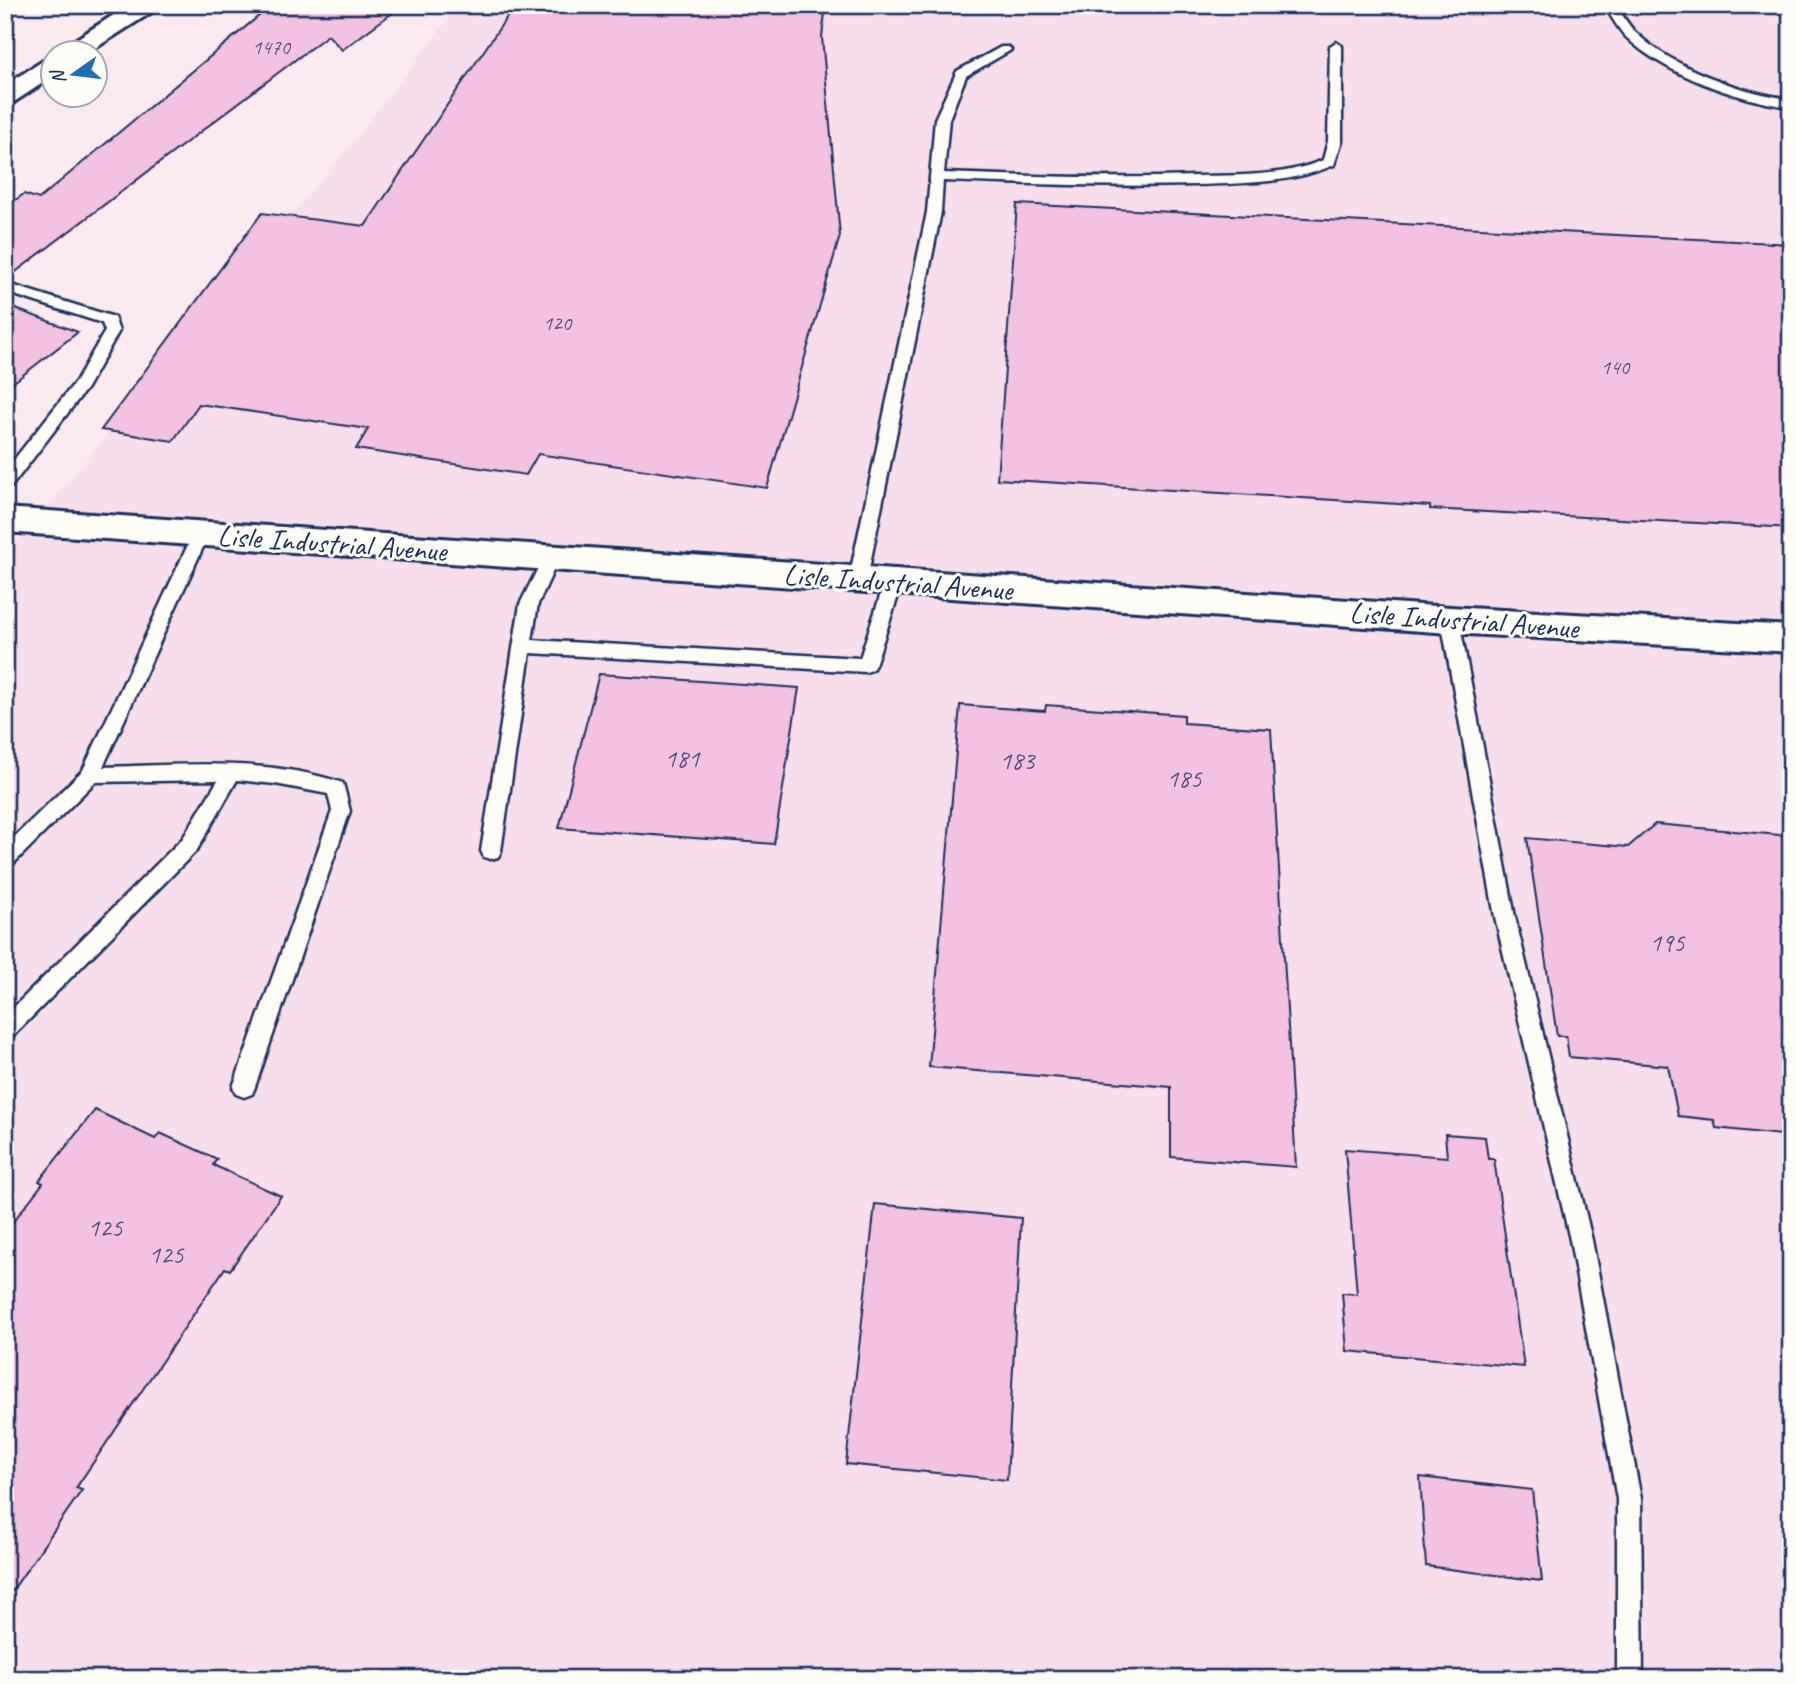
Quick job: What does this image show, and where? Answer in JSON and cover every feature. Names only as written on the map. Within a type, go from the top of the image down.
[{"type":"street","points":[[95,38],[146,5]]},
{"type":"street","points":[[5,97],[38,75]]},
{"type":"street","name":"Lisle Industrial Avenue","points":[[5,520],[1450,620],[1791,639]]},
{"type":"lane","points":[[1610,5],[1630,34],[1687,74],[1774,101],[1791,103]]},
{"type":"lane","points":[[937,177],[1128,183],[1256,178],[1290,175],[1317,168],[1329,162],[1335,141],[1336,46]]},
{"type":"lane","points":[[858,579],[934,212],[942,119],[961,74],[1005,50]]},
{"type":"lane","points":[[5,287],[109,320],[112,331],[82,384],[5,483]]},
{"type":"lane","points":[[5,859],[90,775],[201,534]]},
{"type":"lane","points":[[491,851],[529,604],[551,558]]},
{"type":"lane","points":[[523,646],[866,665],[894,581]]},
{"type":"lane","points":[[1450,620],[1505,917],[1581,1240],[1629,1499],[1630,1679]]},
{"type":"lane","points":[[90,775],[233,771],[299,778],[336,788],[341,811],[244,1087]]},
{"type":"lane","points":[[5,1030],[190,844],[233,771]]},
{"type":"shaded area","points":[[459,5],[1791,5],[1791,1679],[5,1679],[5,549],[11,549],[353,142]]},
{"type":"building","points":[[272,5],[403,5],[342,50],[328,35],[5,280],[5,207],[24,194],[39,199]]},
{"type":"building","points":[[515,5],[826,5],[822,37],[840,236],[767,488],[538,454],[526,475],[356,449],[368,429],[199,404],[173,441],[101,430],[262,213],[365,226]]},
{"type":"building","points":[[1017,204],[1791,244],[1791,528],[1430,509],[1430,506],[997,479]]},
{"type":"building","points":[[5,305],[78,332],[5,389]]},
{"type":"building","points":[[599,674],[799,688],[774,844],[559,828]]},
{"type":"building","points":[[960,705],[1045,711],[1046,705],[1184,715],[1184,723],[1271,729],[1296,1167],[1171,1157],[1171,1087],[929,1067]]},
{"type":"building","points":[[1655,824],[1791,836],[1791,1136],[1716,1128],[1714,1120],[1678,1116],[1668,1066],[1569,1057],[1566,1036],[1557,1036],[1527,838],[1628,847]]},
{"type":"building","points":[[95,1110],[155,1139],[160,1133],[217,1159],[213,1165],[281,1196],[230,1270],[225,1268],[76,1488],[82,1490],[5,1601],[5,1232],[43,1183],[39,1181]]},
{"type":"building","points":[[1445,1134],[1485,1137],[1488,1159],[1494,1159],[1524,1367],[1347,1351],[1342,1293],[1357,1294],[1345,1149],[1447,1157]]},
{"type":"building","points":[[875,1204],[1021,1218],[1007,1480],[846,1464]]},
{"type":"building","points":[[1420,1477],[1532,1490],[1542,1581],[1426,1566]]}]
